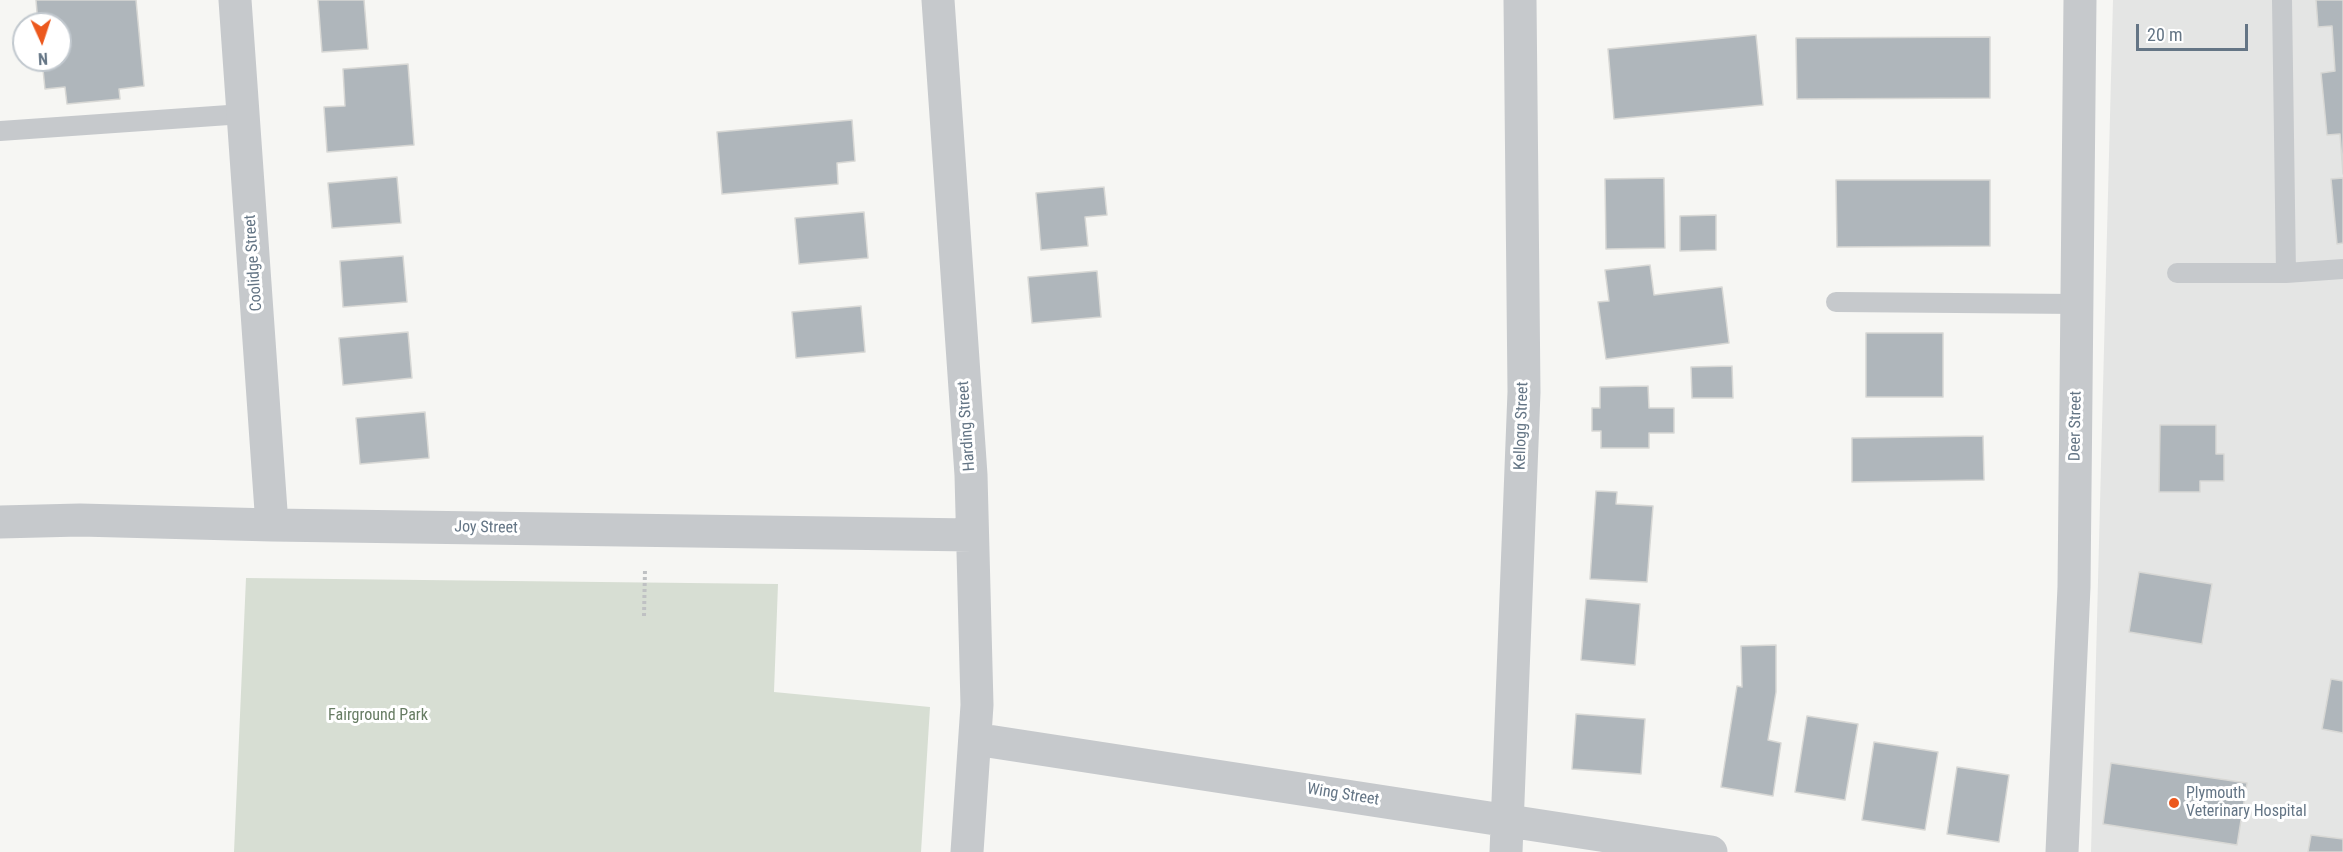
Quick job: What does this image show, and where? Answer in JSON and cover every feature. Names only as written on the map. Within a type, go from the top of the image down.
[{"type":"street","name":"Coolidge Street","points":[[235,0],[272,525]]},
{"type":"street","name":"Harding Street","points":[[938,0],[970,475],[977,705],[967,852]]},
{"type":"street","name":"Kellogg Street","points":[[1506,836],[1524,392],[1521,0]]},
{"type":"street","name":"Deer Street","points":[[2062,852],[2074,587],[2080,0]]},
{"type":"street","name":"Joy Street","points":[[0,522],[80,520],[972,535]]},
{"type":"street","name":"Wing Street","points":[[975,739],[1506,836],[1711,852]]},
{"type":"lane","points":[[2282,0],[2286,273]]},
{"type":"lane","points":[[0,131],[243,114]]},
{"type":"lane","points":[[2177,273],[2286,273],[2343,269]]},
{"type":"lane","points":[[1836,302],[2077,304]]},
{"type":"path","points":[[644,616],[645,570]]},
{"type":"shaded area","points":[[2113,0],[2343,0],[2343,852],[2091,852]]},
{"type":"green space","name":"Fairground Park","points":[[246,578],[778,584],[774,692],[930,707],[921,852],[234,852]]},
{"type":"building","points":[[36,0],[136,0],[144,86],[119,89],[120,99],[67,104],[65,87],[45,89],[43,72],[72,72],[72,12],[37,12]]},
{"type":"building","points":[[318,0],[364,0],[368,49],[322,52]]},
{"type":"building","points":[[2316,0],[2343,0],[2343,174],[2340,134],[2327,135],[2321,73],[2335,71],[2332,26],[2318,27]]},
{"type":"building","points":[[1756,35],[1763,105],[1614,119],[1608,49]]},
{"type":"building","points":[[1990,37],[1990,98],[1797,99],[1796,38]]},
{"type":"building","points":[[408,64],[414,145],[327,152],[324,107],[345,106],[343,69]]},
{"type":"building","points":[[852,120],[855,161],[837,163],[838,184],[722,194],[717,132]]},
{"type":"building","points":[[397,177],[401,223],[332,228],[328,183]]},
{"type":"building","points":[[1664,178],[1665,248],[1606,249],[1605,179]]},
{"type":"building","points":[[2343,178],[2343,243],[2337,244],[2331,179]]},
{"type":"building","points":[[1836,180],[1990,180],[1990,246],[1837,247]]},
{"type":"building","points":[[1104,187],[1107,215],[1085,217],[1088,246],[1041,250],[1036,193]]},
{"type":"building","points":[[864,212],[868,258],[799,264],[795,218]]},
{"type":"building","points":[[1716,215],[1716,250],[1680,251],[1680,216]]},
{"type":"building","points":[[403,256],[407,302],[343,307],[340,261]]},
{"type":"building","points":[[1650,265],[1654,295],[1722,287],[1729,343],[1606,359],[1598,302],[1609,301],[1605,270]]},
{"type":"building","points":[[1097,271],[1101,317],[1032,323],[1028,277]]},
{"type":"building","points":[[861,306],[865,352],[796,358],[792,312]]},
{"type":"building","points":[[408,332],[412,378],[343,385],[339,338]]},
{"type":"building","points":[[1866,333],[1943,333],[1943,397],[1866,397]]},
{"type":"building","points":[[1732,366],[1733,398],[1692,398],[1691,367]]},
{"type":"building","points":[[1648,386],[1649,408],[1674,408],[1674,433],[1649,433],[1649,448],[1601,448],[1601,431],[1592,431],[1592,408],[1600,408],[1600,387]]},
{"type":"building","points":[[425,412],[429,458],[360,464],[356,418]]},
{"type":"building","points":[[2160,425],[2216,425],[2216,454],[2224,454],[2224,481],[2200,481],[2200,492],[2159,492]]},
{"type":"building","points":[[1983,436],[1984,480],[1852,482],[1852,438]]},
{"type":"building","points":[[1596,491],[1617,492],[1616,504],[1653,506],[1647,582],[1590,579]]},
{"type":"building","points":[[2139,572],[2212,584],[2202,644],[2129,632]]},
{"type":"building","points":[[1586,599],[1640,604],[1635,665],[1581,660]]},
{"type":"building","points":[[1776,645],[1776,692],[1768,740],[1781,743],[1773,796],[1721,787],[1737,686],[1742,687],[1741,646]]},
{"type":"building","points":[[2331,679],[2343,681],[2343,733],[2322,729]]},
{"type":"building","points":[[1576,714],[1645,719],[1641,774],[1572,769]]},
{"type":"building","points":[[1807,716],[1858,724],[1845,800],[1795,792]]},
{"type":"building","points":[[1874,742],[1938,752],[1925,830],[1862,820]]},
{"type":"building","name":"Plymouth Veterinary Hospital","points":[[2111,763],[2247,783],[2237,845],[2103,824]]},
{"type":"building","points":[[1957,767],[2009,775],[1999,842],[1947,834]]},
{"type":"building","points":[[2311,835],[2343,839],[2343,852],[2308,852]]},
{"type":"place","name":"Plymouth Veterinary Hospital","points":[[2174,803]]}]
